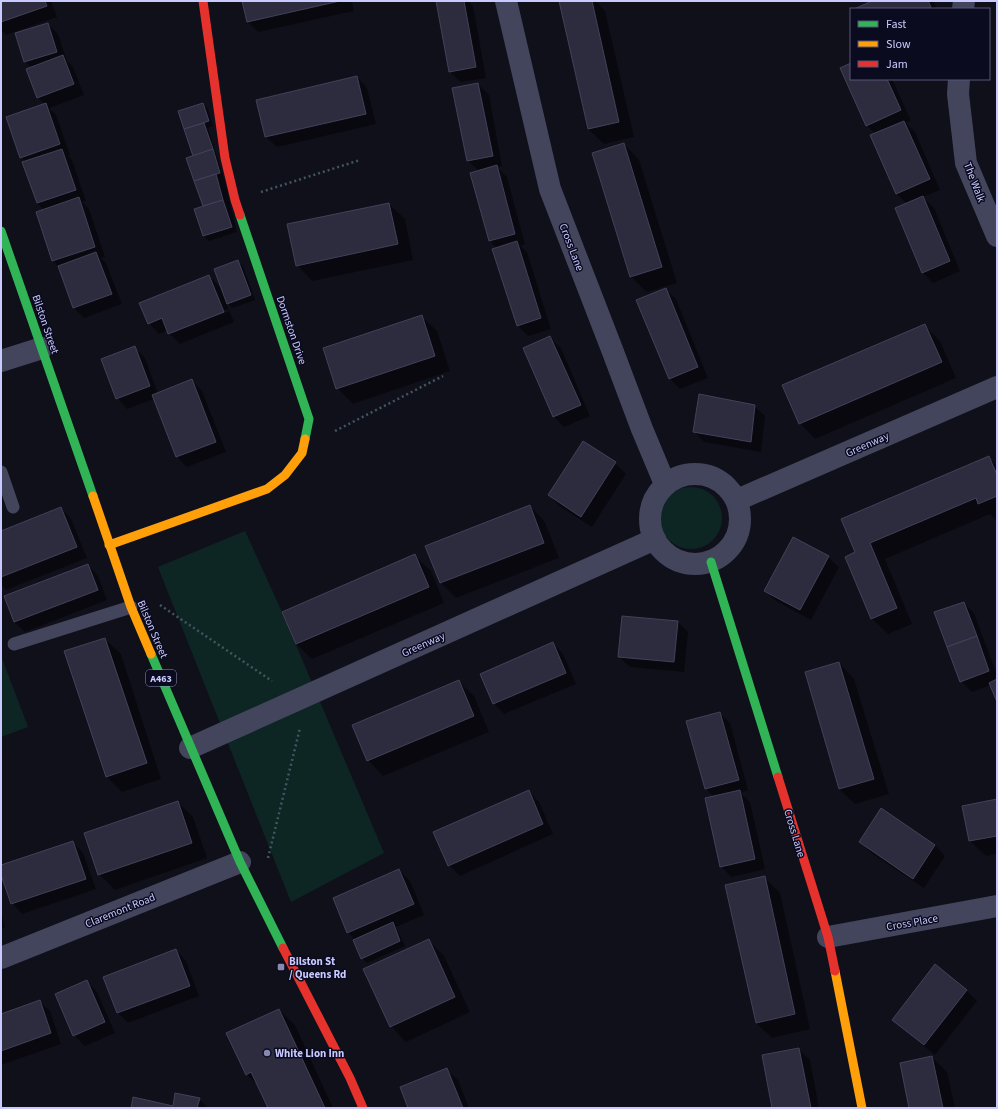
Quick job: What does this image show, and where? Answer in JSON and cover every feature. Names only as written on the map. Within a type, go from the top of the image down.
[{"type":"street","name":"Dormston Drive","points":[[109,545],[267,489],[285,475],[302,453],[309,419],[235,200],[225,158],[203,1]]},
{"type":"street","name":"Cross Lane","points":[[506,1],[550,189],[642,430],[665,484]]},
{"type":"street","name":"The Walk","points":[[959,80],[958,94],[966,163],[997,236]]},
{"type":"street","name":"Bilston Street","points":[[1,231],[131,607],[240,862],[265,914],[350,1078],[363,1108]]},
{"type":"street","points":[[1,361],[42,348]]},
{"type":"street","name":"Greenway","points":[[737,500],[997,387]]},
{"type":"street","points":[[697,473],[713,477],[728,486],[737,500],[741,519],[737,537],[726,552],[711,562],[694,564],[678,561],[664,552],[655,539],[650,525],[651,510],[656,496],[665,484],[680,476],[697,473]]},
{"type":"street","name":"Greenway","points":[[190,748],[655,539]]},
{"type":"street","name":"Cross Lane","points":[[711,562],[828,937],[862,1108]]},
{"type":"street","name":"Claremont Road","points":[[1,958],[240,862]]},
{"type":"street","name":"Cross Place","points":[[828,937],[997,906]]},
{"type":"lane","points":[[1,472],[13,506]]},
{"type":"lane","points":[[14,644],[131,607]]},
{"type":"path","points":[[235,200],[360,160]]},
{"type":"path","points":[[304,446],[443,376]]},
{"type":"path","points":[[157,603],[275,684]]},
{"type":"path","points":[[268,861],[302,722]]},
{"type":"green space","points":[[691,487],[703,490],[713,496],[719,506],[722,518],[719,530],[713,540],[703,546],[691,549],[679,546],[669,540],[663,530],[660,518],[663,506],[669,496],[679,490]]},
{"type":"green space","points":[[245,531],[282,612],[384,853],[291,902],[158,567]]},
{"type":"green space","points":[[1,656],[28,727],[1,737]]},
{"type":"building","points":[[1,1],[45,1],[47,6],[1,22]]},
{"type":"building","points":[[242,1],[340,1],[247,22]]},
{"type":"building","points":[[436,1],[464,1],[476,67],[449,72]]},
{"type":"building","points":[[559,1],[592,1],[619,122],[588,129]]},
{"type":"building","points":[[872,1],[928,1],[931,7],[929,8],[856,8]]},
{"type":"building","points":[[48,23],[57,52],[24,62],[15,33]]},
{"type":"building","points":[[63,55],[74,84],[37,98],[26,69]]},
{"type":"building","points":[[850,63],[850,80],[887,80],[901,110],[866,126],[840,68]]},
{"type":"building","points":[[357,76],[366,114],[265,137],[256,100]]},
{"type":"building","points":[[478,83],[493,156],[467,161],[452,88]]},
{"type":"building","points":[[46,103],[60,144],[20,158],[6,117]]},
{"type":"building","points":[[203,103],[209,121],[184,129],[178,111]]},
{"type":"building","points":[[904,121],[930,179],[896,194],[870,135]]},
{"type":"building","points":[[204,123],[213,149],[193,156],[184,129]]},
{"type":"building","points":[[624,143],[662,267],[630,277],[592,153]]},
{"type":"building","points":[[62,149],[76,190],[37,203],[22,162]]},
{"type":"building","points":[[213,149],[220,173],[194,181],[186,158]]},
{"type":"building","points":[[497,165],[515,234],[489,241],[470,173]]},
{"type":"building","points":[[216,174],[223,200],[203,206],[194,181]]},
{"type":"building","points":[[923,196],[950,261],[922,273],[895,208]]},
{"type":"building","points":[[79,197],[95,247],[52,261],[36,212]]},
{"type":"building","points":[[223,200],[232,227],[203,236],[194,209]]},
{"type":"building","points":[[389,203],[398,244],[296,266],[287,224]]},
{"type":"building","points":[[517,241],[541,318],[517,326],[492,249]]},
{"type":"building","points":[[96,252],[112,294],[73,308],[58,266]]},
{"type":"building","points":[[238,260],[251,295],[227,304],[214,269]]},
{"type":"building","points":[[209,275],[224,312],[168,334],[162,318],[148,324],[139,303]]},
{"type":"building","points":[[666,288],[698,367],[669,379],[636,300]]},
{"type":"building","points":[[422,315],[435,356],[336,389],[323,348]]},
{"type":"building","points":[[925,324],[942,362],[799,424],[782,385]]},
{"type":"building","points":[[550,336],[581,405],[553,417],[523,348]]},
{"type":"building","points":[[135,346],[150,386],[116,399],[101,359]]},
{"type":"building","points":[[192,379],[216,442],[176,457],[152,395]]},
{"type":"building","points":[[699,394],[755,405],[751,442],[693,432]]},
{"type":"building","points":[[583,441],[616,462],[581,517],[548,495]]},
{"type":"building","points":[[989,456],[997,475],[997,496],[978,504],[976,498],[870,543],[897,608],[871,619],[845,557],[855,552],[841,519]]},
{"type":"building","points":[[530,505],[544,543],[440,583],[425,546]]},
{"type":"building","points":[[61,507],[77,547],[1,577],[1,531]]},
{"type":"building","points":[[793,537],[829,556],[800,610],[764,591]]},
{"type":"building","points":[[415,554],[429,587],[296,644],[282,612]]},
{"type":"building","points":[[88,564],[98,590],[14,622],[4,596]]},
{"type":"building","points":[[964,602],[977,636],[947,647],[934,612]]},
{"type":"building","points":[[622,616],[678,621],[674,662],[618,657]]},
{"type":"building","points":[[977,636],[989,671],[960,682],[947,647]]},
{"type":"building","points":[[105,638],[147,763],[106,777],[64,651]]},
{"type":"building","points":[[553,642],[566,673],[493,704],[480,674]]},
{"type":"building","points":[[839,662],[874,779],[839,789],[805,672]]},
{"type":"building","points":[[997,679],[997,702],[989,683]]},
{"type":"building","points":[[459,680],[474,716],[367,761],[352,725]]},
{"type":"building","points":[[720,712],[739,780],[705,789],[686,721]]},
{"type":"building","points":[[529,790],[543,824],[448,866],[433,832]]},
{"type":"building","points":[[740,790],[755,859],[720,867],[705,798]]},
{"type":"building","points":[[997,799],[997,836],[969,841],[962,806]]},
{"type":"building","points":[[178,801],[192,843],[98,875],[84,833]]},
{"type":"building","points":[[881,808],[935,845],[913,879],[859,842]]},
{"type":"building","points":[[73,841],[86,879],[11,904],[1,875],[1,865]]},
{"type":"building","points":[[399,869],[414,904],[347,933],[333,898]]},
{"type":"building","points":[[765,876],[795,1014],[756,1023],[725,885]]},
{"type":"building","points":[[393,922],[400,941],[361,959],[353,940]]},
{"type":"building","points":[[429,939],[455,997],[390,1027],[363,969]]},
{"type":"building","points":[[176,949],[190,986],[117,1013],[103,977]]},
{"type":"building","points":[[935,964],[967,990],[924,1045],[892,1020]]},
{"type":"building","points":[[87,980],[105,1022],[73,1036],[55,994]]},
{"type":"building","points":[[40,1000],[51,1033],[1,1051],[1,1014]]},
{"type":"building","name":"White Lion Inn","points":[[279,1009],[325,1108],[268,1108],[251,1072],[246,1075],[226,1033]]},
{"type":"building","points":[[799,1048],[811,1108],[772,1108],[762,1055]]},
{"type":"building","points":[[932,1056],[943,1108],[909,1108],[900,1063]]},
{"type":"building","points":[[447,1068],[463,1108],[408,1108],[400,1087]]},
{"type":"building","points":[[175,1093],[200,1098],[197,1108],[131,1108],[133,1097],[173,1106]]},
{"type":"traffic: fast","points":[[240,215],[309,419],[305,439]]},
{"type":"traffic: fast","points":[[1,231],[93,496]]},
{"type":"traffic: fast","points":[[711,562],[778,777]]},
{"type":"traffic: fast","points":[[151,654],[240,862],[283,948]]},
{"type":"traffic: slow","points":[[109,545],[267,489],[285,475],[302,453],[305,439]]},
{"type":"traffic: slow","points":[[93,496],[131,607],[151,654]]},
{"type":"traffic: slow","points":[[835,971],[862,1108]]},
{"type":"traffic: jam","points":[[203,1],[225,158],[240,215]]},
{"type":"traffic: jam","points":[[778,777],[828,937],[835,971]]},
{"type":"traffic: jam","points":[[283,948],[350,1078],[363,1108]]},
{"type":"place","name":"Bilston St / Queens Rd","points":[[281,967]]},
{"type":"place","name":"White Lion Inn","points":[[267,1053]]}]
